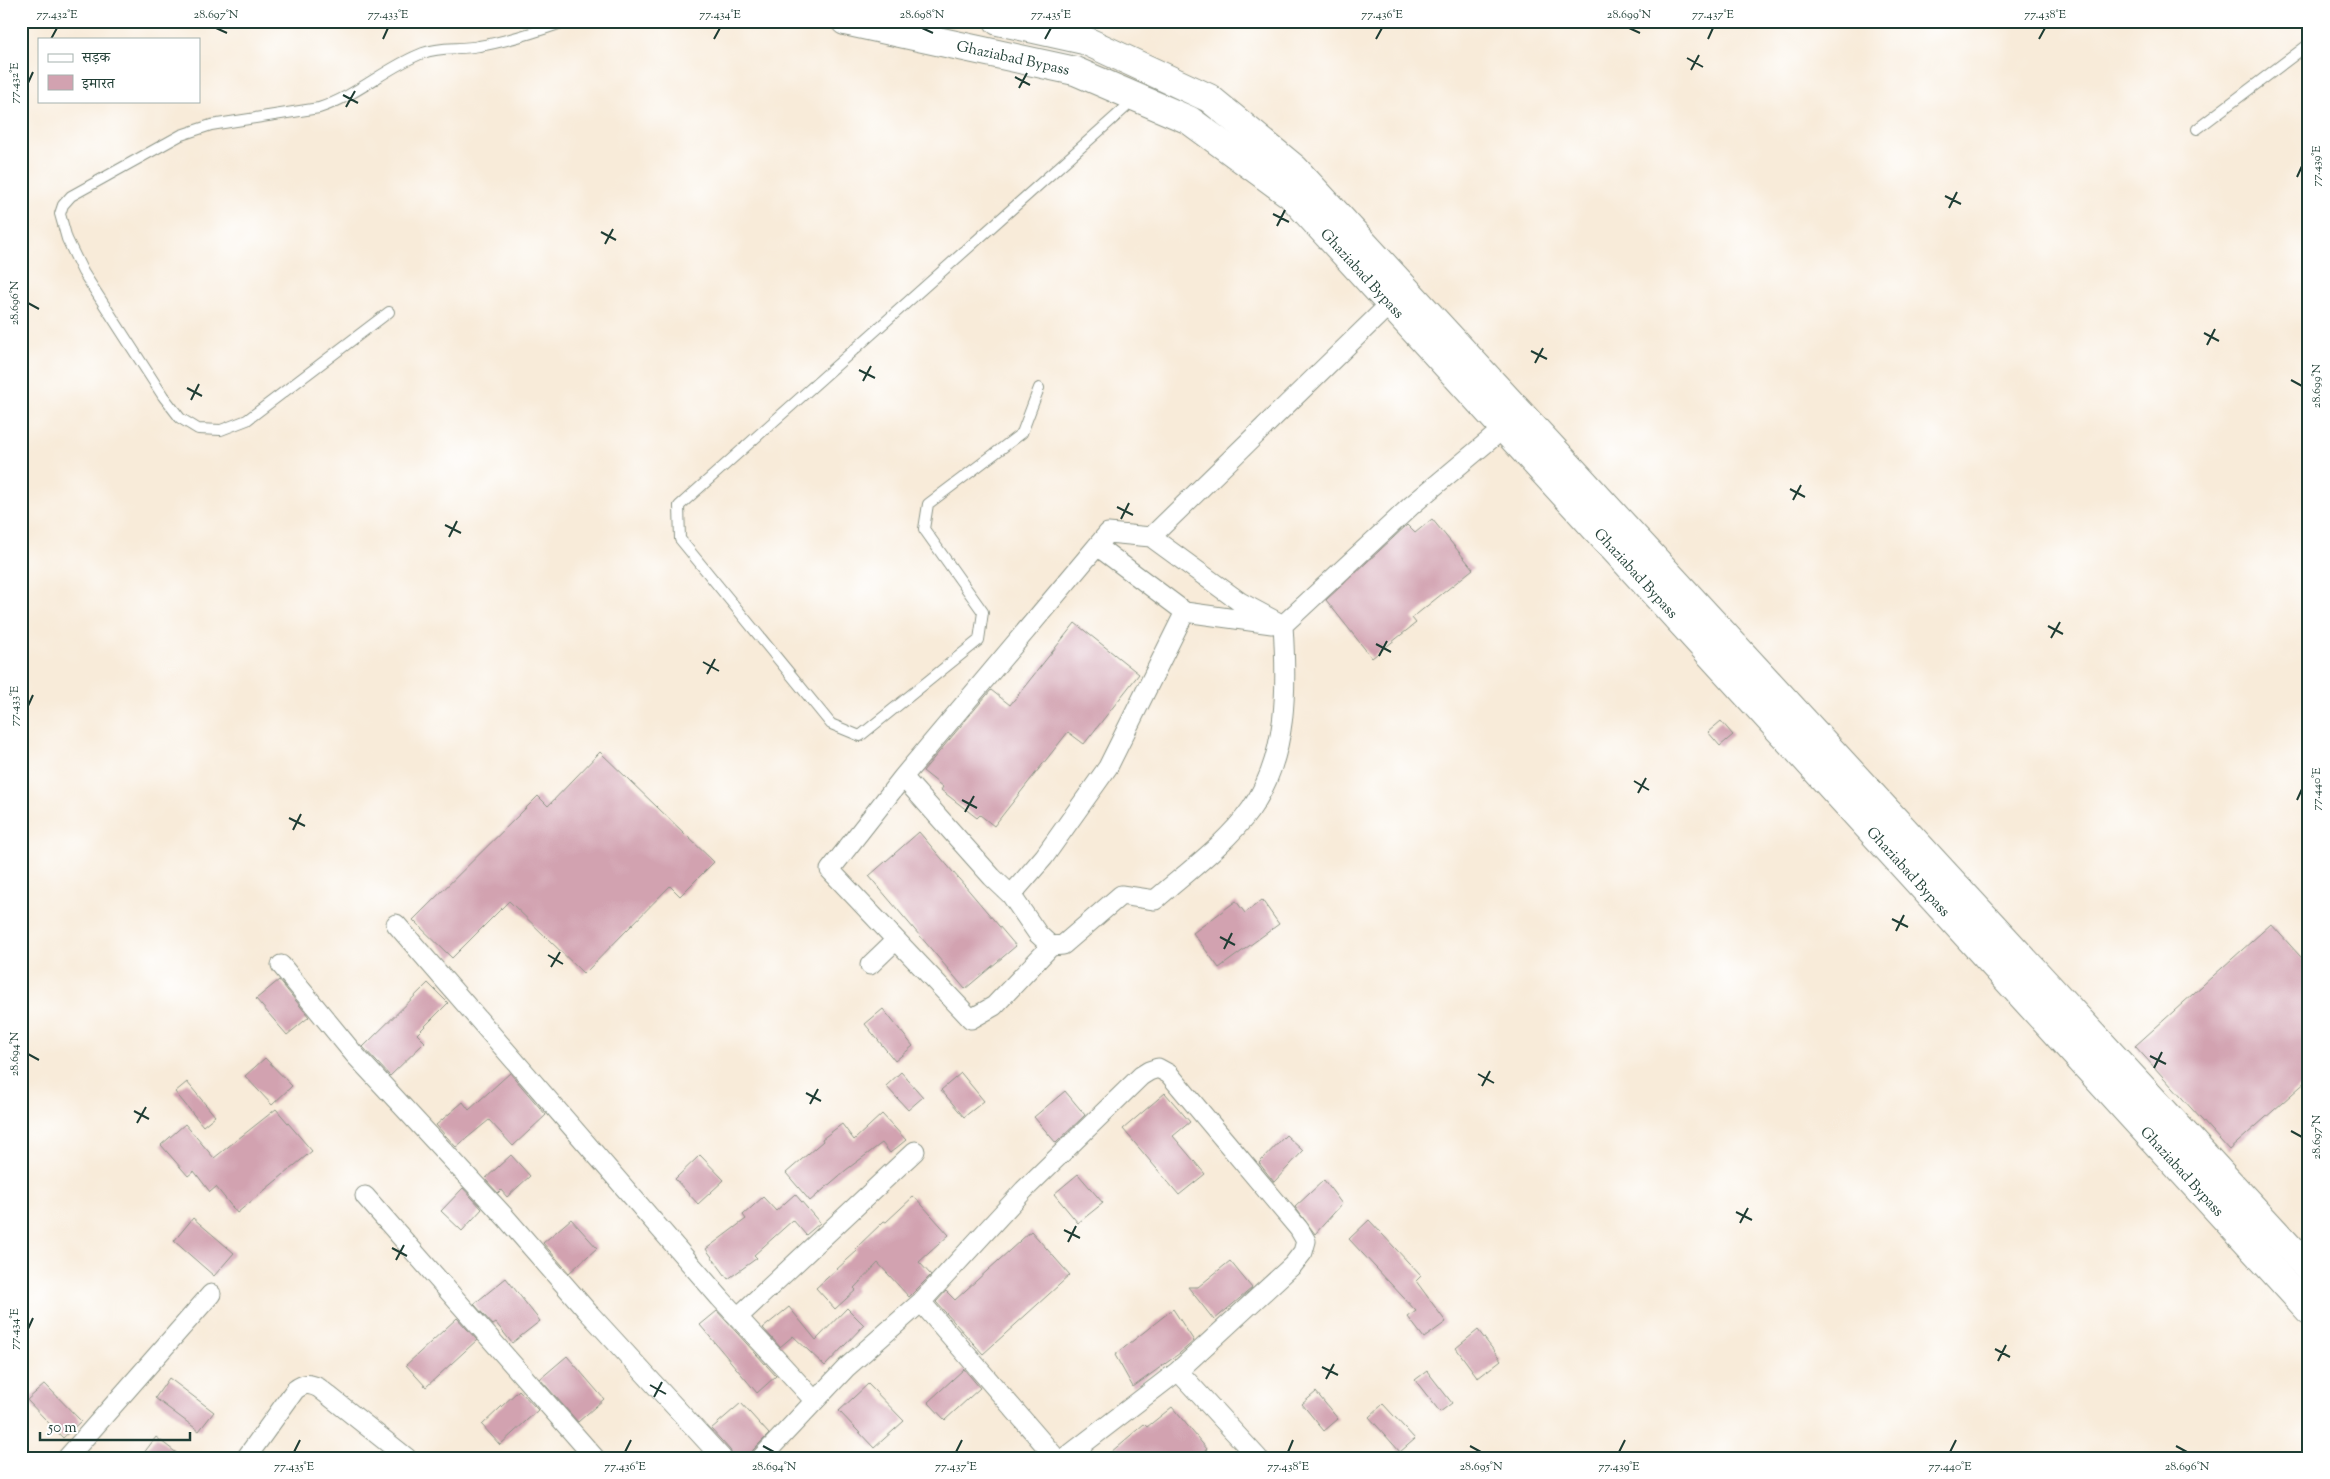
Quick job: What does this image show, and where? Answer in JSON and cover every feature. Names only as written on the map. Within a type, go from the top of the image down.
[{"type":"highway","name":"Ghaziabad Bypass","points":[[845,21],[1075,71],[1189,120],[1291,195],[1504,428],[1599,515],[2309,1268]]},
{"type":"highway","name":"Ghaziabad Bypass","points":[[998,21],[1084,40],[1209,98],[1294,168],[1599,515],[2309,1310]]},
{"type":"street","points":[[1151,537],[1390,304]]},
{"type":"street","points":[[1283,625],[1412,505],[1504,428]]},
{"type":"street","points":[[1051,946],[994,1006],[971,1019],[895,941],[830,870],[903,777],[1108,533],[1151,537],[1240,602],[1283,625]]},
{"type":"street","points":[[1097,546],[1185,612],[1283,625]]},
{"type":"street","points":[[1011,894],[1044,857],[1108,767],[1185,612]]},
{"type":"street","points":[[903,777],[992,877],[1011,894],[1038,934],[1051,946],[1063,946],[1121,895],[1155,900],[1230,833],[1250,810],[1263,790],[1283,716],[1286,679],[1283,625]]},
{"type":"street","points":[[396,924],[738,1317],[814,1400]]},
{"type":"street","points":[[870,965],[895,941]]},
{"type":"street","points":[[281,965],[354,1054],[506,1218],[588,1312],[722,1458]]},
{"type":"street","points":[[761,1458],[847,1367],[920,1302],[1030,1183],[1141,1076],[1158,1068],[1169,1074],[1194,1103],[1299,1229],[1306,1241],[1303,1252],[1293,1265],[1178,1371],[1065,1458]]},
{"type":"street","points":[[738,1317],[915,1150]]},
{"type":"street","points":[[365,1196],[595,1458]]},
{"type":"street","points":[[66,1458],[210,1294]]},
{"type":"street","points":[[920,1302],[1056,1458]]},
{"type":"street","points":[[1178,1371],[1258,1458]]},
{"type":"street","points":[[246,1458],[295,1390],[302,1385],[311,1384],[319,1388],[407,1458]]},
{"type":"lane","points":[[389,312],[247,420],[221,430],[198,430],[180,418],[163,396],[83,272],[67,239],[60,214],[63,204],[70,196],[181,135],[211,125],[319,108],[336,102],[398,64],[424,52],[479,46],[567,21]]},
{"type":"lane","points":[[2197,129],[2309,44]]},
{"type":"lane","points":[[1039,388],[1022,433],[928,504],[924,529],[983,612],[978,640],[860,736],[831,724],[680,539],[679,506],[1137,97]]},
{"type":"building","points":[[1432,519],[1473,569],[1412,618],[1416,623],[1372,658],[1326,600],[1407,525],[1415,533]]},
{"type":"building","points":[[1075,623],[1139,674],[1084,744],[1068,732],[994,826],[980,815],[977,818],[941,790],[943,787],[923,771],[991,690],[1010,705]]},
{"type":"building","points":[[1721,721],[1733,735],[1720,746],[1708,732]]},
{"type":"building","points":[[600,752],[714,862],[680,896],[670,886],[584,974],[509,901],[452,958],[413,920],[538,796],[548,806]]},
{"type":"building","points":[[919,832],[1016,946],[965,989],[869,876]]},
{"type":"building","points":[[1262,900],[1279,924],[1219,968],[1193,933],[1236,901],[1245,913]]},
{"type":"building","points":[[2271,924],[2309,966],[2309,1079],[2229,1150],[2135,1046]]},
{"type":"building","points":[[279,980],[309,1017],[287,1035],[256,999]]},
{"type":"building","points":[[428,983],[448,1003],[417,1034],[425,1042],[390,1076],[363,1047]]},
{"type":"building","points":[[883,1009],[913,1046],[895,1061],[865,1024]]},
{"type":"building","points":[[265,1058],[292,1086],[272,1105],[245,1076]]},
{"type":"building","points":[[901,1072],[923,1097],[908,1110],[886,1086]]},
{"type":"building","points":[[510,1073],[546,1115],[513,1146],[489,1120],[456,1147],[436,1125],[463,1102],[469,1110]]},
{"type":"building","points":[[961,1073],[984,1101],[964,1117],[941,1090]]},
{"type":"building","points":[[187,1082],[215,1116],[203,1126],[175,1092]]},
{"type":"building","points":[[1065,1091],[1085,1115],[1056,1143],[1034,1117]]},
{"type":"building","points":[[1165,1093],[1190,1122],[1173,1136],[1205,1174],[1179,1195],[1123,1129]]},
{"type":"building","points":[[276,1109],[312,1151],[237,1213],[216,1187],[210,1192],[194,1171],[188,1176],[161,1145],[185,1124],[214,1158]]},
{"type":"building","points":[[882,1114],[906,1140],[890,1153],[882,1143],[846,1170],[810,1201],[786,1173],[823,1141],[822,1139],[842,1124],[854,1140]]},
{"type":"building","points":[[1286,1135],[1303,1151],[1274,1182],[1259,1163]]},
{"type":"building","points":[[511,1155],[530,1176],[507,1197],[501,1190],[498,1193],[485,1179]]},
{"type":"building","points":[[700,1155],[724,1180],[698,1204],[675,1179]]},
{"type":"building","points":[[1078,1174],[1103,1203],[1078,1223],[1054,1194]]},
{"type":"building","points":[[1324,1180],[1342,1204],[1315,1234],[1295,1207]]},
{"type":"building","points":[[463,1188],[482,1209],[462,1231],[441,1211]]},
{"type":"building","points":[[795,1194],[820,1223],[806,1235],[793,1220],[754,1255],[757,1258],[728,1279],[706,1249],[746,1219],[743,1215],[763,1197],[776,1211]]},
{"type":"building","points":[[914,1196],[949,1235],[919,1262],[931,1275],[909,1297],[878,1263],[854,1288],[856,1290],[835,1309],[816,1288],[857,1251],[855,1249],[884,1221],[886,1222]]},
{"type":"building","points":[[193,1218],[234,1253],[214,1276],[174,1241]]},
{"type":"building","points":[[571,1219],[597,1248],[569,1273],[543,1243]]},
{"type":"building","points":[[1369,1220],[1421,1276],[1416,1281],[1446,1322],[1424,1338],[1408,1317],[1416,1311],[1349,1239]]},
{"type":"building","points":[[1031,1231],[1070,1275],[983,1354],[936,1302],[946,1291],[955,1300]]},
{"type":"building","points":[[1230,1261],[1252,1288],[1214,1320],[1188,1287],[1198,1287]]},
{"type":"building","points":[[506,1278],[540,1321],[512,1343],[496,1323],[493,1325],[474,1304]]},
{"type":"building","points":[[789,1307],[816,1340],[847,1308],[864,1325],[825,1366],[793,1336],[780,1347],[763,1328]]},
{"type":"building","points":[[1173,1309],[1194,1341],[1133,1387],[1115,1355]]},
{"type":"building","points":[[717,1311],[776,1376],[757,1393],[700,1325]]},
{"type":"building","points":[[457,1318],[477,1340],[426,1387],[406,1365]]},
{"type":"building","points":[[1478,1330],[1501,1360],[1478,1378],[1456,1348]]},
{"type":"building","points":[[567,1356],[604,1399],[578,1422],[540,1379]]},
{"type":"building","points":[[964,1369],[980,1388],[945,1420],[928,1402]]},
{"type":"building","points":[[1427,1371],[1452,1403],[1440,1412],[1415,1380]]},
{"type":"building","points":[[169,1378],[214,1412],[199,1431],[155,1398]]},
{"type":"building","points":[[45,1384],[81,1421],[63,1438],[27,1400]]},
{"type":"building","points":[[868,1384],[904,1421],[874,1448],[839,1411]]},
{"type":"building","points":[[519,1390],[538,1410],[500,1445],[482,1425]]},
{"type":"building","points":[[1316,1392],[1338,1419],[1324,1431],[1302,1404]]},
{"type":"building","points":[[741,1403],[769,1434],[753,1450],[750,1458],[733,1458],[730,1450],[711,1429]]},
{"type":"building","points":[[1383,1404],[1415,1439],[1400,1452],[1369,1417]]},
{"type":"building","points":[[1172,1407],[1207,1449],[1197,1458],[1104,1458],[1144,1424],[1147,1427]]},
{"type":"building","points":[[156,1437],[183,1458],[140,1458]]}]
